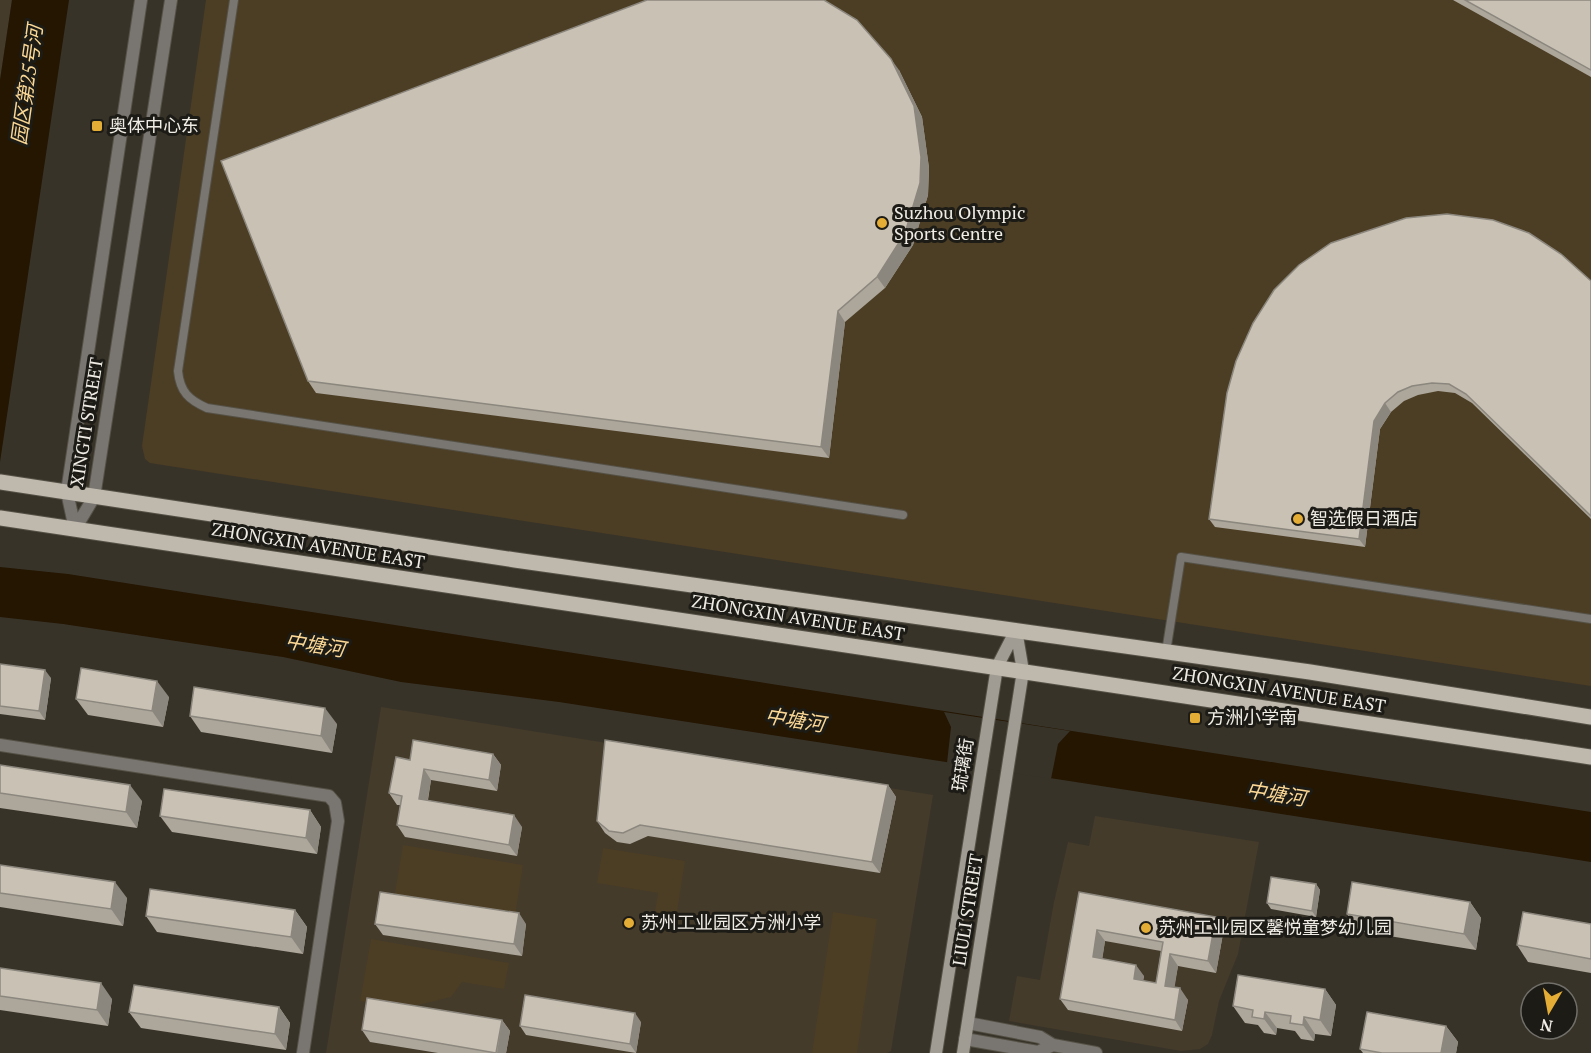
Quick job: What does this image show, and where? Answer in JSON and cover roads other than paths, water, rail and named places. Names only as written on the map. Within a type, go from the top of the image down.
[{"type":"main road","name":"ZHONGXIN AVENUE EAST","points":[[1,483],[516,560],[1166,652],[1591,717]]},
{"type":"main road","name":"ZHONGXIN AVENUE EAST","points":[[0,518],[1591,757]]},
{"type":"main road","name":"琉璃街","points":[[936,1053],[997,667],[1016,630]]},
{"type":"main road","points":[[1016,630],[1023,671]]},
{"type":"main road","name":"LIULI STREET","points":[[963,1053],[1023,671]]},
{"type":"street","name":"XINGTI STREET","points":[[75,529],[67,492],[141,0]]},
{"type":"street","name":"XINGTI STREET","points":[[75,529],[94,497],[171,0]]},
{"type":"street","points":[[0,745],[328,796],[335,803],[338,821],[303,1053]]},
{"type":"street","points":[[968,1023],[1040,1037],[1053,1045],[1096,1053]]},
{"type":"street","points":[[1038,1053],[1040,1037]]},
{"type":"street","points":[[965,1039],[1038,1053],[1053,1045]]},
{"type":"lane","points":[[234,0],[178,371],[179,382],[188,398],[207,408],[903,515]]},
{"type":"lane","points":[[1166,652],[1181,557],[1591,619]]},
{"type":"water","name":"园区第25号河","points":[[12,0],[69,0],[0,462],[0,80]]},
{"type":"water","name":"中塘河","points":[[0,567],[68,574],[1591,812],[1591,862],[559,702],[401,682],[283,657],[63,624],[0,617]]},
{"type":"place","name":"奥体中心东","points":[[97,126]]},
{"type":"place","name":"Suzhou Olympic Sports Centre","points":[[882,223]]},
{"type":"place","name":"智选假日酒店","points":[[1298,519]]},
{"type":"place","name":"方洲小学南","points":[[1195,718]]},
{"type":"place","name":"苏州工业园区方洲小学","points":[[629,923]]},
{"type":"place","name":"苏州工业园区馨悦童梦幼儿园","points":[[1146,928]]}]
